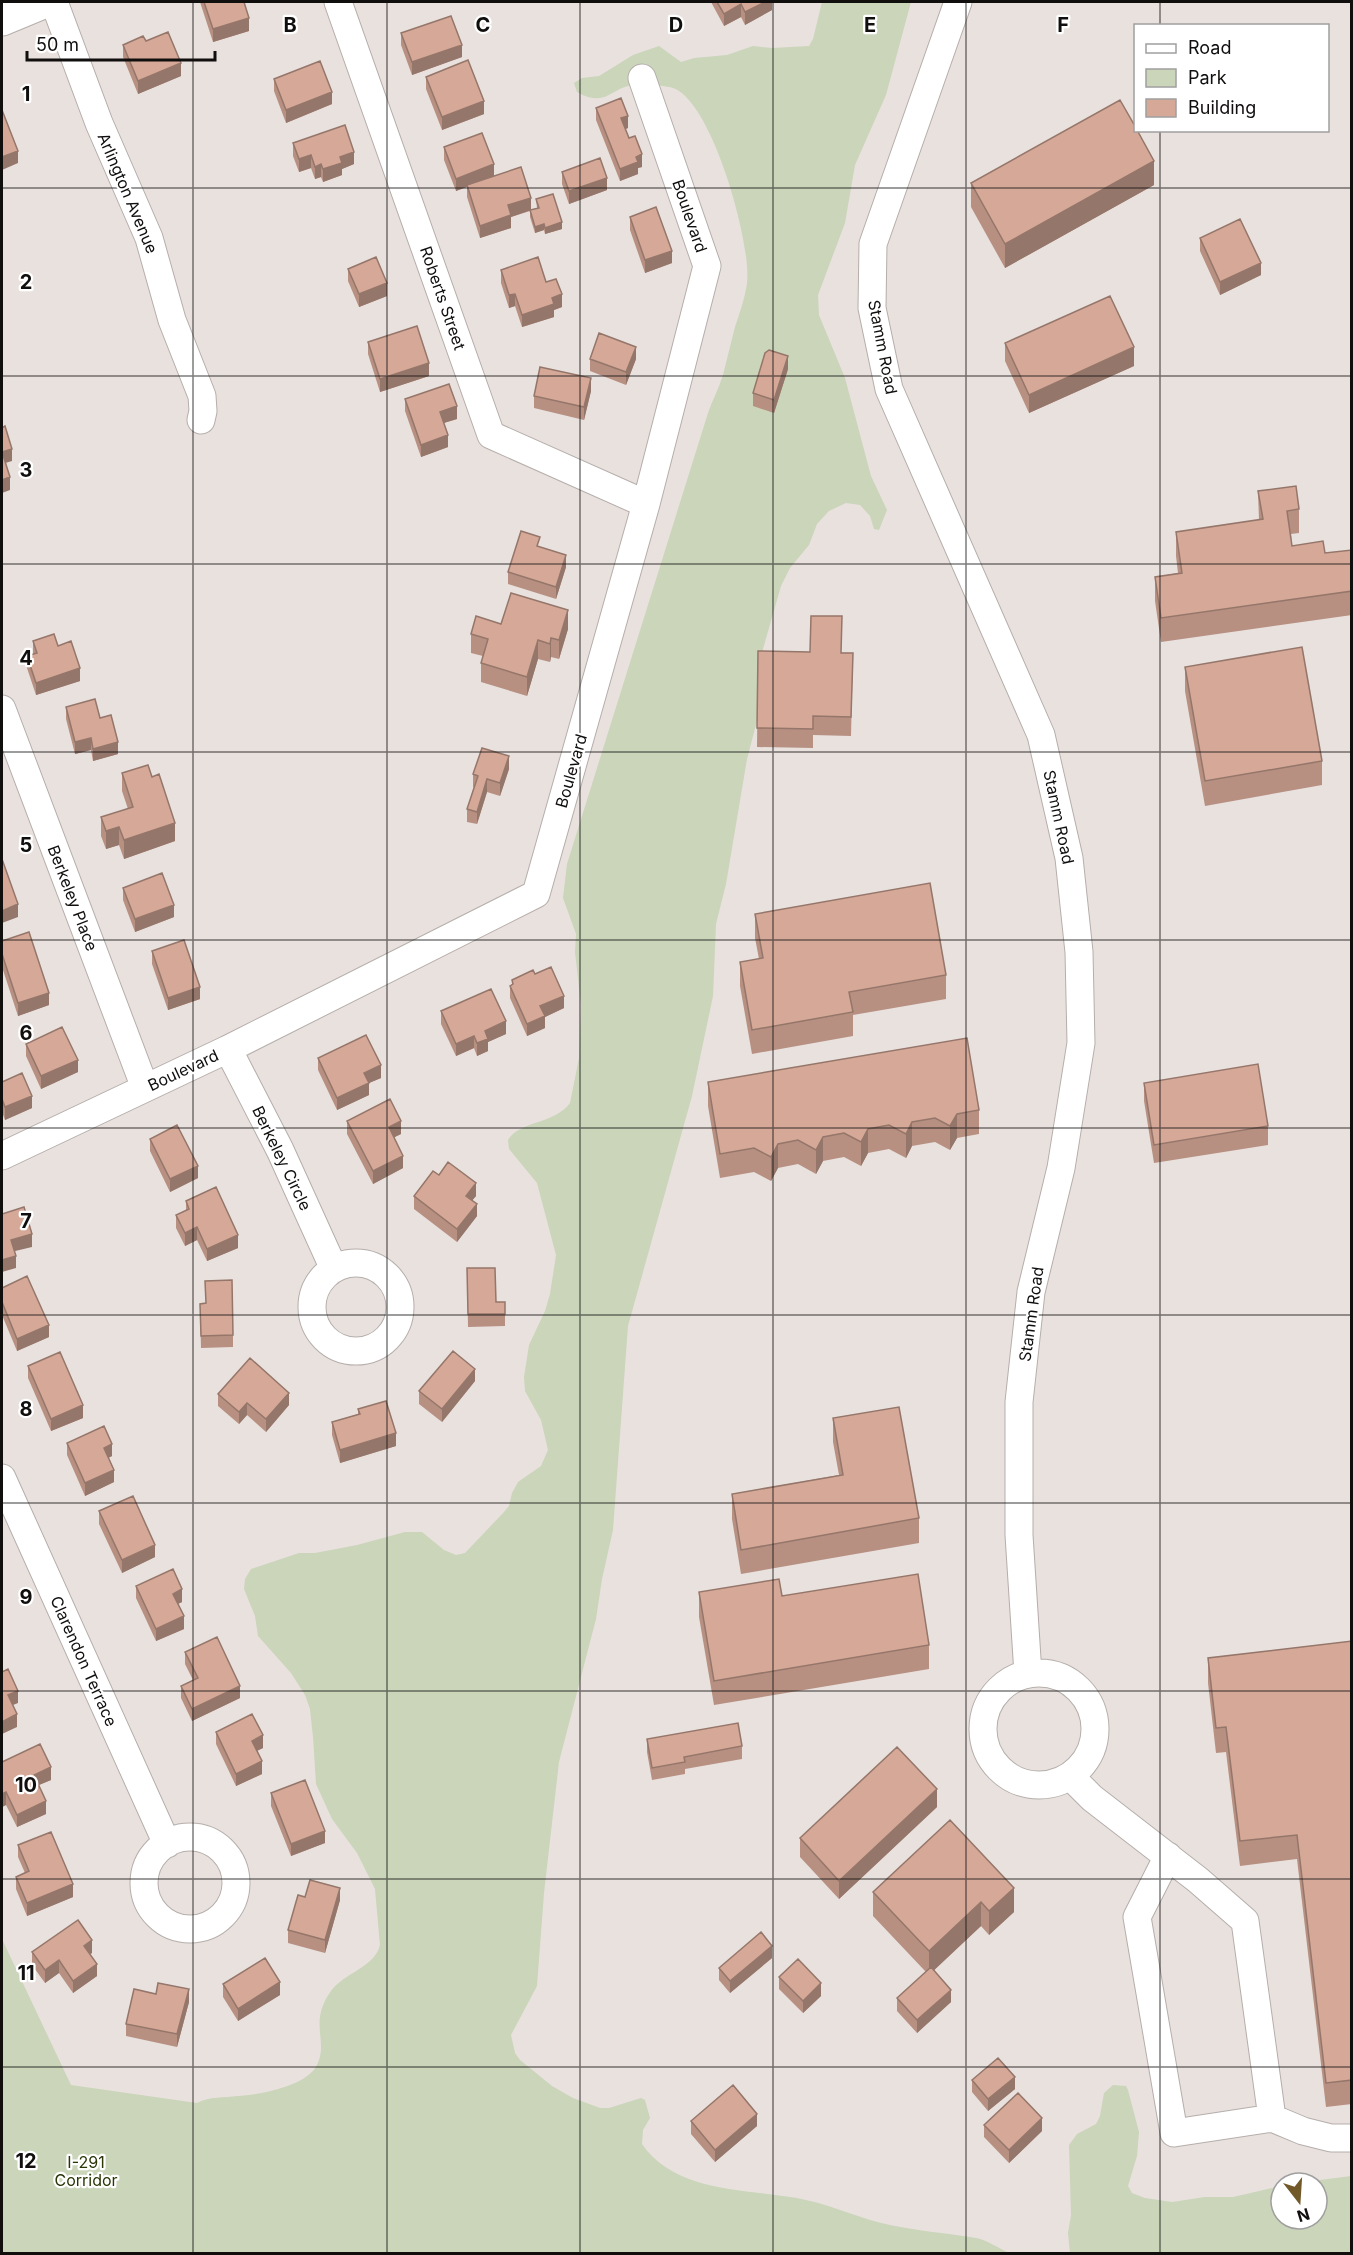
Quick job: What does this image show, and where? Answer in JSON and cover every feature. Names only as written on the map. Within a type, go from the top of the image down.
[{"type":"main road","points":[[2,19],[43,2]]},
{"type":"street","name":"Arlington Avenue","points":[[54,2],[99,123],[149,238],[171,320],[202,396],[201,420]]},
{"type":"street","name":"Roberts Street","points":[[338,2],[491,435],[646,504]]},
{"type":"street","name":"Stamm Road","points":[[958,2],[873,244],[872,308],[889,389],[1041,735],[1069,858],[1079,952],[1081,1043],[1061,1168],[1030,1292],[1019,1402],[1018,1535],[1028,1674]]},
{"type":"street","name":"Boulevard","points":[[2,1156],[228,1049],[536,894],[646,504],[707,266],[642,78]]},
{"type":"street","name":"Berkeley Place","points":[[2,709],[145,1088]]},
{"type":"street","name":"Berkeley Circle","points":[[228,1049],[280,1150],[334,1269]]},
{"type":"street","name":"Clarendon Terrace","points":[[2,1478],[167,1844]]},
{"type":"street","points":[[1028,1674],[1051,1674],[1071,1683],[1086,1698],[1095,1718],[1095,1740],[1086,1761],[1070,1776],[1050,1785],[1028,1784],[1008,1776],[992,1761],[984,1740],[984,1718],[993,1698],[1008,1682],[1028,1674]]},
{"type":"street","points":[[1070,1776],[1092,1798],[1168,1856],[1245,1921],[1272,2118]]},
{"type":"street","points":[[1168,1856],[1137,1917],[1174,2133],[1272,2118],[1304,2131],[1332,2138],[1352,2138]]},
{"type":"green space","name":"I-291 Corridor","points":[[822,2],[911,2],[886,95],[855,165],[845,223],[818,295],[819,315],[845,378],[871,476],[887,510],[879,530],[874,529],[870,516],[860,505],[846,503],[829,511],[817,524],[809,545],[790,568],[781,586],[763,649],[759,713],[747,759],[726,884],[716,924],[713,996],[692,1096],[628,1326],[613,1530],[596,1619],[559,1762],[544,1893],[537,1986],[511,2035],[515,2053],[520,2060],[552,2086],[573,2098],[600,2108],[609,2108],[641,2098],[645,2100],[650,2118],[643,2130],[642,2144],[657,2161],[675,2173],[716,2187],[806,2200],[890,2225],[976,2238],[1009,2253],[2,2253],[2,1939],[71,2085],[197,2103],[212,2098],[247,2095],[282,2088],[303,2079],[312,2072],[320,2056],[320,2022],[324,2002],[343,1979],[372,1959],[380,1945],[375,1889],[357,1853],[332,1819],[316,1784],[310,1709],[305,1695],[291,1673],[258,1636],[255,1616],[244,1589],[245,1579],[251,1569],[299,1553],[315,1553],[357,1545],[405,1532],[422,1532],[444,1550],[456,1555],[465,1553],[509,1506],[518,1482],[541,1466],[548,1450],[541,1420],[525,1391],[524,1377],[529,1345],[545,1311],[550,1294],[556,1255],[537,1183],[509,1149],[508,1140],[520,1129],[556,1115],[570,1103],[579,1058],[581,1005],[575,952],[576,934],[563,898],[567,864],[708,413],[723,375],[747,283],[743,238],[726,176],[702,118],[688,99],[673,88],[640,84],[624,87],[601,98],[594,98],[577,92],[574,83],[582,78],[599,76],[633,55],[659,46],[681,62],[694,58],[727,55],[753,46],[772,48],[809,46],[813,39]]},
{"type":"green space","points":[[1113,2085],[1126,2086],[1128,2090],[1139,2132],[1137,2156],[1128,2186],[1132,2193],[1145,2198],[1172,2202],[1205,2197],[1233,2197],[1269,2189],[1269,2231],[1329,2231],[1329,2179],[1351,2176],[1351,2253],[1070,2253],[1068,2233],[1071,2215],[1069,2145],[1077,2134],[1096,2124],[1100,2116],[1104,2093]]},
{"type":"building","points":[[204,2],[244,2],[249,18],[213,29]]},
{"type":"building","points":[[717,2],[765,2],[745,12],[741,4],[724,14]]},
{"type":"building","points":[[451,16],[462,45],[412,62],[401,33]]},
{"type":"building","points":[[168,32],[181,63],[138,81],[123,45],[143,36],[146,41]]},
{"type":"building","points":[[468,60],[484,101],[442,117],[426,77]]},
{"type":"building","points":[[320,61],[332,92],[286,110],[274,79]]},
{"type":"building","points":[[621,98],[628,116],[621,118],[629,138],[635,136],[642,154],[636,157],[638,162],[620,169],[596,108]]},
{"type":"building","points":[[1120,100],[1134,124],[1134,132],[1138,132],[1154,161],[1005,244],[971,183]]},
{"type":"building","points":[[2,110],[18,151],[2,157]]},
{"type":"building","points":[[345,125],[354,152],[340,157],[342,163],[323,169],[321,164],[315,167],[311,155],[299,159],[293,143]]},
{"type":"building","points":[[482,133],[494,164],[456,179],[444,147]]},
{"type":"building","points":[[600,158],[607,178],[569,191],[562,172]]},
{"type":"building","points":[[521,167],[531,198],[508,205],[511,215],[480,226],[467,185]]},
{"type":"building","points":[[553,194],[562,222],[545,228],[544,224],[535,227],[530,210],[539,208],[536,199]]},
{"type":"building","points":[[656,207],[672,251],[645,260],[630,217]]},
{"type":"building","points":[[1240,219],[1261,263],[1220,282],[1200,238]]},
{"type":"building","points":[[376,257],[387,283],[359,294],[348,269]]},
{"type":"building","points":[[538,257],[546,282],[556,279],[562,294],[552,298],[554,304],[522,315],[515,294],[509,295],[501,270]]},
{"type":"building","points":[[1110,296],[1134,347],[1029,395],[1005,343]]},
{"type":"building","points":[[417,326],[429,363],[380,379],[368,342]]},
{"type":"building","points":[[599,333],[636,347],[626,372],[590,359]]},
{"type":"building","points":[[769,350],[788,356],[774,400],[753,393],[765,353]]},
{"type":"building","points":[[540,367],[591,378],[584,407],[534,396]]},
{"type":"building","points":[[449,384],[457,406],[440,412],[448,435],[421,445],[405,399]]},
{"type":"building","points":[[5,426],[12,449],[2,452],[2,428]]},
{"type":"building","points":[[2,452],[10,477],[2,480]]},
{"type":"building","points":[[1296,486],[1299,509],[1287,511],[1292,546],[1323,541],[1325,553],[1352,550],[1352,591],[1161,618],[1155,577],[1182,573],[1176,532],[1263,519],[1258,491]]},
{"type":"building","points":[[521,531],[540,537],[537,546],[566,555],[556,587],[508,572]]},
{"type":"building","points":[[511,593],[568,610],[559,640],[551,638],[550,644],[538,640],[527,677],[481,663],[488,639],[471,634],[476,616],[501,624]]},
{"type":"building","points":[[811,616],[842,616],[841,653],[853,653],[851,717],[813,716],[813,729],[757,728],[758,651],[810,652]]},
{"type":"building","points":[[54,634],[58,646],[71,641],[80,668],[36,683],[27,656],[37,653],[33,641]]},
{"type":"building","points":[[1302,647],[1322,761],[1205,781],[1185,667]]},
{"type":"building","points":[[95,699],[100,718],[111,715],[118,742],[93,749],[91,738],[75,742],[66,707]]},
{"type":"building","points":[[482,748],[509,756],[500,783],[487,779],[477,812],[467,809],[478,776],[473,774]]},
{"type":"building","points":[[148,765],[152,777],[159,774],[175,823],[124,840],[119,827],[106,831],[101,817],[133,807],[122,773]]},
{"type":"building","points":[[2,859],[18,904],[2,911]]},
{"type":"building","points":[[162,873],[174,905],[135,919],[123,888]]},
{"type":"building","points":[[930,883],[946,975],[849,992],[853,1012],[752,1030],[740,962],[763,958],[755,914]]},
{"type":"building","points":[[29,932],[49,993],[18,1003],[2,954],[2,941]]},
{"type":"building","points":[[184,940],[200,987],[168,998],[152,951]]},
{"type":"building","points":[[551,967],[564,996],[540,1006],[545,1016],[527,1024],[510,986],[513,984],[512,980],[533,970],[535,974]]},
{"type":"building","points":[[491,989],[506,1021],[485,1031],[488,1039],[477,1043],[474,1036],[456,1044],[441,1011]]},
{"type":"building","points":[[62,1027],[78,1060],[41,1076],[26,1044]]},
{"type":"building","points":[[366,1035],[381,1065],[364,1073],[369,1083],[337,1098],[318,1058]]},
{"type":"building","points":[[967,1038],[979,1110],[957,1114],[950,1126],[935,1118],[912,1122],[906,1134],[889,1125],[868,1129],[861,1142],[844,1133],[823,1137],[816,1150],[798,1140],[778,1144],[771,1157],[754,1148],[720,1154],[708,1082]]},
{"type":"building","points":[[1258,1064],[1268,1126],[1154,1145],[1144,1083]]},
{"type":"building","points":[[22,1073],[32,1096],[5,1107],[2,1099],[2,1082]]},
{"type":"building","points":[[390,1099],[401,1121],[389,1127],[403,1156],[373,1171],[347,1121]]},
{"type":"building","points":[[177,1125],[198,1166],[170,1179],[150,1139]]},
{"type":"building","points":[[448,1162],[476,1183],[466,1196],[477,1204],[457,1229],[414,1196],[433,1171],[439,1175]]},
{"type":"building","points":[[216,1187],[238,1235],[207,1249],[197,1227],[185,1233],[176,1215],[189,1209],[186,1201]]},
{"type":"building","points":[[24,1207],[32,1234],[11,1240],[16,1256],[2,1260],[2,1214]]},
{"type":"building","points":[[467,1268],[495,1268],[496,1302],[505,1302],[505,1314],[468,1314]]},
{"type":"building","points":[[27,1276],[49,1325],[17,1339],[2,1302],[2,1288]]},
{"type":"building","points":[[232,1280],[233,1335],[201,1336],[200,1304],[206,1303],[205,1281]]},
{"type":"building","points":[[453,1351],[475,1369],[442,1409],[419,1391]]},
{"type":"building","points":[[60,1352],[83,1405],[51,1419],[28,1366]]},
{"type":"building","points":[[250,1358],[289,1393],[266,1419],[247,1403],[239,1412],[218,1394]]},
{"type":"building","points":[[386,1401],[396,1433],[340,1450],[332,1422],[360,1414],[358,1409]]},
{"type":"building","points":[[899,1407],[919,1518],[741,1550],[732,1494],[843,1475],[833,1418]]},
{"type":"building","points":[[104,1426],[112,1444],[104,1448],[114,1470],[85,1483],[67,1443]]},
{"type":"building","points":[[133,1496],[155,1545],[122,1560],[99,1511]]},
{"type":"building","points":[[173,1569],[182,1589],[173,1594],[184,1616],[156,1629],[136,1586]]},
{"type":"building","points":[[918,1574],[929,1645],[714,1681],[699,1592],[779,1579],[782,1596]]},
{"type":"building","points":[[217,1637],[240,1686],[192,1709],[181,1686],[198,1678],[185,1652]]},
{"type":"building","points":[[1352,1641],[1352,2080],[1326,2083],[1297,1835],[1240,1841],[1226,1727],[1216,1728],[1208,1658]]},
{"type":"building","points":[[8,1669],[18,1691],[8,1695],[17,1714],[2,1722],[2,1672]]},
{"type":"building","points":[[252,1714],[263,1735],[252,1741],[262,1761],[236,1774],[216,1732]]},
{"type":"building","points":[[738,1723],[742,1746],[684,1757],[685,1762],[652,1768],[647,1739]]},
{"type":"building","points":[[40,1744],[51,1767],[34,1775],[46,1801],[17,1815],[6,1792],[2,1794],[2,1762]]},
{"type":"building","points":[[897,1747],[937,1789],[839,1881],[800,1838]]},
{"type":"building","points":[[305,1780],[325,1831],[291,1844],[271,1793]]},
{"type":"building","points":[[950,1820],[1014,1888],[989,1911],[981,1902],[929,1951],[873,1892]]},
{"type":"building","points":[[51,1832],[73,1884],[27,1903],[16,1877],[29,1871],[18,1845]]},
{"type":"building","points":[[310,1880],[340,1888],[325,1940],[288,1930],[298,1895],[305,1897]]},
{"type":"building","points":[[78,1920],[92,1940],[84,1946],[97,1964],[73,1981],[59,1960],[45,1970],[32,1952]]},
{"type":"building","points":[[761,1932],[772,1946],[730,1981],[719,1968]]},
{"type":"building","points":[[265,1958],[280,1982],[238,2009],[223,1984]]},
{"type":"building","points":[[798,1959],[821,1983],[803,2001],[779,1977]]},
{"type":"building","points":[[931,1967],[951,1990],[917,2020],[897,1998]]},
{"type":"building","points":[[158,1983],[189,1989],[177,2034],[126,2024],[134,1989],[156,1994]]},
{"type":"building","points":[[998,2058],[1015,2077],[988,2099],[972,2080]]},
{"type":"building","points":[[733,2085],[757,2114],[715,2150],[691,2121]]},
{"type":"building","points":[[1018,2093],[1042,2118],[1009,2150],[984,2125]]}]
